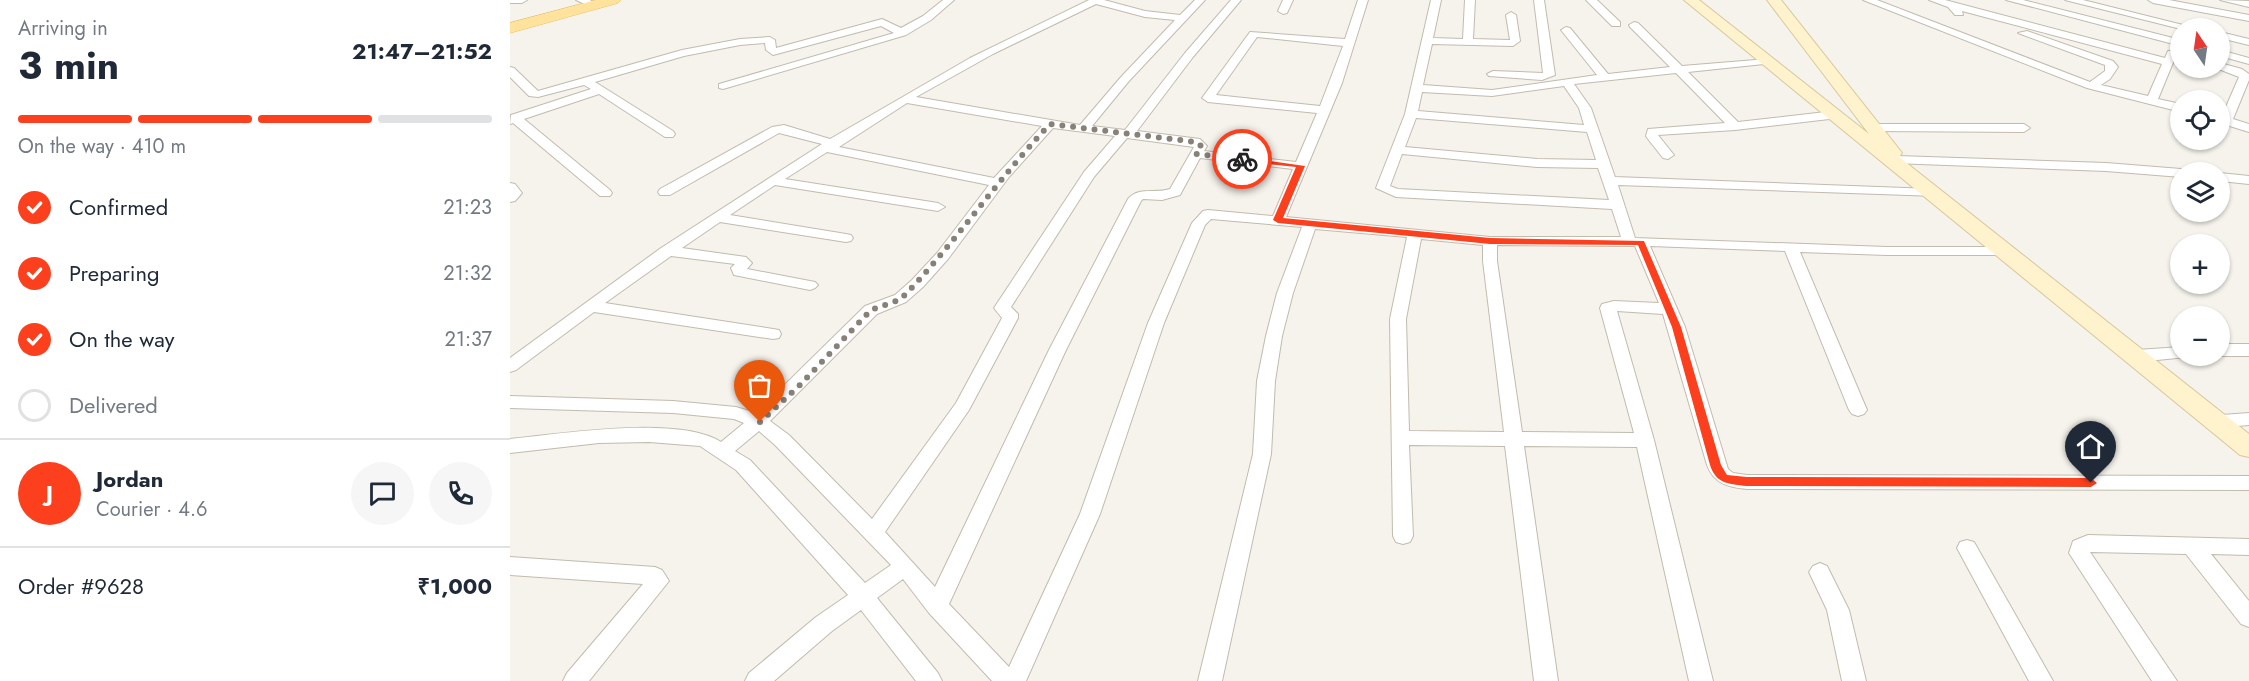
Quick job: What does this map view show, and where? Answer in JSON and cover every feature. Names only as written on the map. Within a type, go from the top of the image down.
[{"type":"main road","points":[[510,26],[613,0]]},
{"type":"main road","points":[[510,26],[590,1]]},
{"type":"street","points":[[510,0],[522,0]]},
{"type":"street","points":[[723,86],[902,33],[949,0]]},
{"type":"street","points":[[510,366],[589,306],[717,217],[906,99],[976,59],[1096,0],[1144,14],[1182,18]]},
{"type":"street","points":[[1083,129],[1125,79],[1200,0]]},
{"type":"street","points":[[873,532],[963,406],[1010,318],[1010,314],[1002,308],[1089,176],[1126,135],[1236,0]]},
{"type":"street","points":[[1283,10],[1288,0]]},
{"type":"street","points":[[1278,220],[1325,110],[1350,44],[1363,0]]},
{"type":"street","points":[[1436,0],[1411,114],[1383,188],[1386,191],[1617,205]]},
{"type":"street","points":[[1468,42],[1470,0]]},
{"type":"street","points":[[1428,41],[1468,42],[1493,58],[1542,76],[1549,75],[1539,0]]},
{"type":"street","points":[[1591,0],[1616,24]]},
{"type":"street","points":[[1691,0],[1764,61],[1903,166],[2003,251],[2137,356],[2249,448]]},
{"type":"street","points":[[1774,0],[1903,166]]},
{"type":"street","points":[[1868,0],[2091,86],[2170,105]]},
{"type":"street","points":[[1934,0],[2170,56]]},
{"type":"street","points":[[2011,0],[2170,40]]},
{"type":"street","points":[[2070,0],[2170,23]]},
{"type":"street","points":[[2128,14],[2133,0]]},
{"type":"street","points":[[2153,0],[2249,18]]},
{"type":"street","points":[[2225,0],[2249,4]]},
{"type":"street","points":[[1952,5],[1957,12],[2109,63],[2112,67],[2110,72],[2104,79],[2091,86]]},
{"type":"street","points":[[1493,58],[1515,42],[1511,15]]},
{"type":"street","points":[[510,70],[535,94],[668,57],[718,46],[770,39],[773,52],[879,22],[902,33]]},
{"type":"street","points":[[1634,25],[1735,126]]},
{"type":"street","points":[[1566,30],[1605,77]]},
{"type":"street","points":[[1325,110],[1208,98],[1254,34],[1350,44]]},
{"type":"street","points":[[2153,36],[2149,45],[2170,55]]},
{"type":"street","points":[[2230,38],[2249,42]]},
{"type":"street","points":[[2230,56],[2249,61]]},
{"type":"street","points":[[1492,93],[1493,58]]},
{"type":"street","points":[[1418,88],[1492,93],[1605,77],[1764,61]]},
{"type":"street","points":[[2152,100],[2170,65]]},
{"type":"street","points":[[2230,69],[2245,76],[2230,106]]},
{"type":"street","points":[[586,81],[669,134]]},
{"type":"street","points":[[1568,82],[1585,108],[1617,205],[1677,327],[1719,473],[1724,478],[1747,482],[2249,483]]},
{"type":"street","points":[[510,87],[523,83]]},
{"type":"street","points":[[513,119],[601,90]]},
{"type":"street","points":[[906,99],[1083,129],[1199,143],[1201,146],[1175,192],[1167,196],[1140,195],[1135,199],[1084,293],[1030,402],[937,606]]},
{"type":"street","points":[[1411,114],[1591,129]]},
{"type":"street","points":[[1668,155],[1652,136],[1652,132],[1834,115]]},
{"type":"street","points":[[513,119],[605,193]]},
{"type":"street","points":[[2230,122],[2249,128]]},
{"type":"street","points":[[722,451],[760,422],[800,385],[871,310],[899,300],[906,294],[951,245],[997,183],[1050,124]]},
{"type":"street","points":[[1875,128],[2024,128]]},
{"type":"street","points":[[665,192],[776,130],[784,129],[830,146],[997,183]]},
{"type":"street","points":[[1396,150],[1526,162],[1602,164]]},
{"type":"street","points":[[1196,154],[1301,166]]},
{"type":"street","points":[[1903,166],[2106,167],[2170,171]]},
{"type":"street","points":[[2230,178],[2249,180]]},
{"type":"street","points":[[774,181],[938,207]]},
{"type":"street","points":[[1608,181],[1932,193]]},
{"type":"street","points":[[510,187],[514,193],[510,198]]},
{"type":"street","points":[[1014,681],[1090,514],[1156,323],[1199,223],[1208,214],[1490,241],[1887,251],[2003,251]]},
{"type":"street","points":[[717,217],[846,238]]},
{"type":"street","points":[[1210,681],[1262,454],[1266,381],[1274,336],[1310,224]]},
{"type":"street","points":[[1403,536],[1398,319],[1415,234]]},
{"type":"street","points":[[1490,241],[1490,261],[1546,681]]},
{"type":"street","points":[[1791,248],[1858,410]]},
{"type":"street","points":[[666,251],[741,260],[745,263],[739,268],[739,272],[810,285]]},
{"type":"street","points":[[589,306],[773,334]]},
{"type":"street","points":[[1669,309],[1614,306],[1608,308],[1645,440],[1701,681]]},
{"type":"street","points":[[2230,350],[2249,350]]},
{"type":"street","points":[[2137,356],[2170,354]]},
{"type":"street","points":[[510,402],[673,407],[736,413],[760,422],[782,440],[873,532],[905,566],[937,606],[1007,681]]},
{"type":"street","points":[[2214,421],[2249,419]]},
{"type":"street","points":[[510,446],[599,436],[649,435],[704,440],[743,465],[752,474],[862,595],[930,681]]},
{"type":"street","points":[[1400,438],[1645,440]]},
{"type":"street","points":[[2165,681],[2084,560],[2079,552],[2080,547],[2088,543],[2249,547]]},
{"type":"street","points":[[2192,546],[2249,617]]},
{"type":"street","points":[[1967,548],[2041,681]]},
{"type":"street","points":[[757,681],[831,619],[905,566]]},
{"type":"street","points":[[513,569],[648,575],[655,576],[658,581],[575,681]]},
{"type":"street","points":[[1820,572],[1838,610],[1854,681]]},
{"type":"way so far","points":[[760,422],[800,385],[871,310],[893,303],[906,294],[944,254],[997,183],[1050,124],[1123,135],[1196,142],[1201,146],[1196,154],[1242,159]]},
{"type":"route","points":[[1242,159],[1301,166],[1278,220],[1490,241],[1641,243],[1677,327],[1716,465],[1724,478],[1747,482],[2091,483]]}]
